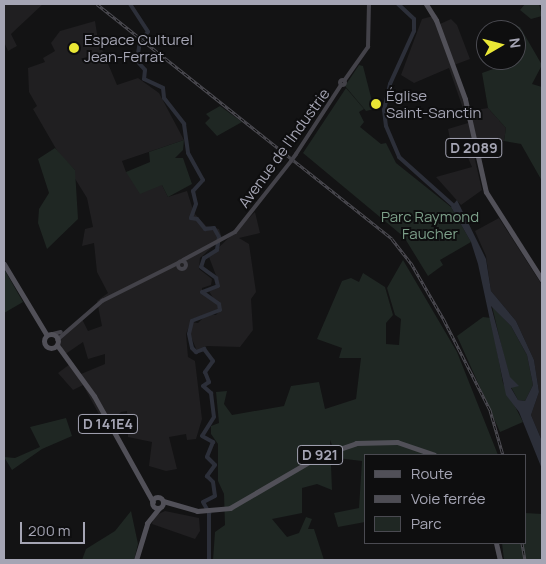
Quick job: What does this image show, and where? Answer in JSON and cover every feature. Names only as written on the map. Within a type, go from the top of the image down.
[{"type":"main road","name":"Avenue de l'Industrie","points":[[185,262],[222,240],[243,223],[296,154],[368,47],[369,4]]},
{"type":"main road","name":"D 2089","points":[[427,5],[465,99],[486,192],[542,280]]},
{"type":"main road","points":[[4,264],[40,323],[49,334],[63,331],[107,298],[178,263],[185,262]]},
{"type":"main road","points":[[168,269],[180,268],[185,262]]},
{"type":"main road","points":[[178,263],[180,268]]},
{"type":"main road","points":[[56,345],[63,331]]},
{"type":"main road","name":"D 141E4","points":[[56,345],[44,341],[49,334],[56,345],[67,364],[94,396],[144,487],[158,503]]},
{"type":"main road","name":"D 921","points":[[158,503],[200,512],[216,511],[242,504],[319,456],[348,444],[387,441],[431,454]]},
{"type":"main road","points":[[136,560],[147,523],[158,503]]},
{"type":"main road","points":[[496,544],[500,560]]},
{"type":"shaded area","points":[[4,4],[43,4],[11,34],[17,46],[8,51],[4,42]]},
{"type":"shaded area","points":[[437,15],[440,24],[451,19],[457,25],[470,59],[454,65],[470,111],[488,108],[506,128],[504,141],[472,147],[482,190],[461,205],[436,177],[472,167],[460,139],[450,139],[448,129],[468,123],[449,68],[414,83],[401,75],[422,19]]},
{"type":"shaded area","points":[[95,21],[98,40],[117,85],[138,78],[159,93],[184,140],[122,161],[126,172],[162,185],[168,197],[187,191],[194,213],[206,226],[219,229],[222,238],[200,258],[199,269],[212,279],[211,285],[202,288],[202,292],[218,304],[219,310],[192,319],[186,334],[188,357],[195,361],[202,419],[196,439],[187,440],[186,434],[169,437],[177,469],[166,471],[149,466],[152,442],[128,437],[127,411],[121,412],[106,427],[83,385],[73,390],[58,373],[70,364],[81,374],[105,364],[105,354],[88,359],[83,342],[64,355],[59,338],[82,319],[88,331],[102,326],[97,301],[108,293],[97,272],[94,243],[82,246],[85,229],[93,227],[87,198],[74,177],[75,170],[59,154],[33,109],[37,106],[29,92],[28,68],[45,62],[43,58],[55,51],[51,43],[60,31]]},
{"type":"shaded area","points":[[457,200],[486,259],[491,291],[516,321],[534,360],[539,392],[531,415],[542,441],[542,469],[519,412],[506,395],[478,264],[471,242],[451,207]],"holes":[[[491,306],[511,326],[527,355],[533,385],[525,401],[518,400],[511,388],[519,386],[510,377]]]},
{"type":"shaded area","points":[[255,212],[260,233],[239,238],[249,244],[256,292],[251,299],[253,330],[240,347],[207,346],[197,351],[190,334],[191,322],[198,323],[207,314],[216,315],[220,310],[209,291],[220,286],[209,257]]},
{"type":"shaded area","points":[[499,218],[542,285],[542,441],[531,415],[539,392],[534,360],[516,321],[491,291],[486,256],[475,231]]},
{"type":"shaded area","points":[[165,511],[199,518],[200,531],[195,539],[152,524],[154,516]]},
{"type":"green space","points":[[525,4],[539,4],[542,16],[531,19],[520,10]]},
{"type":"green space","points":[[526,37],[542,65],[532,84],[542,87],[542,181],[521,144],[504,141],[506,128],[488,108],[482,73],[490,70],[526,70]]},
{"type":"green space","points":[[359,65],[363,66],[374,109],[366,111],[345,86]]},
{"type":"green space","name":"Parc Raymond Faucher","points":[[346,88],[364,109],[359,112],[364,122],[360,127],[381,144],[386,143],[396,163],[451,207],[471,242],[440,260],[443,265],[428,276],[404,237],[303,153]]},
{"type":"green space","points":[[220,106],[242,122],[217,136],[205,123],[210,118],[206,114]]},
{"type":"green space","points":[[184,140],[183,150],[175,158],[183,158],[192,184],[168,197],[162,185],[140,194],[126,172],[150,162],[149,152]]},
{"type":"green space","points":[[55,148],[75,170],[78,219],[47,249],[38,223],[39,209],[49,193],[38,159]]},
{"type":"green space","points":[[403,260],[457,352],[498,454],[364,454],[364,522],[338,527],[334,513],[359,508],[362,461],[337,458],[330,440],[332,490],[317,484],[302,488],[302,513],[272,519],[287,537],[299,533],[306,517],[312,519],[308,529],[314,529],[324,560],[213,560],[215,532],[225,525],[224,494],[218,481],[218,444],[211,434],[211,426],[219,423],[216,392],[227,391],[224,404],[232,415],[284,406],[291,386],[319,382],[325,409],[356,399],[361,358],[339,358],[342,348],[317,339],[342,281],[351,278],[359,282],[363,273],[385,287],[393,315],[386,323],[386,344],[399,345],[401,319],[395,315],[387,288]]},
{"type":"green space","points":[[4,269],[23,302],[4,313]]},
{"type":"green space","points":[[492,306],[511,326],[527,355],[533,385],[525,401],[518,400],[511,387]]},
{"type":"green space","points":[[483,317],[491,318],[503,383],[523,422],[500,432],[457,336]]},
{"type":"green space","points":[[66,418],[72,436],[42,449],[12,470],[4,457],[15,458],[40,447],[30,427]]},
{"type":"green space","points":[[131,511],[138,544],[134,560],[82,560],[86,549],[115,531]]},
{"type":"green space","points":[[526,513],[542,514],[542,560],[504,560],[502,544],[526,544]]},
{"type":"waterway","points":[[130,4],[148,32],[140,41],[137,61],[145,70],[144,79],[163,88],[164,98],[184,124],[188,153],[203,180],[193,191],[196,204],[191,218],[197,219],[205,229],[214,228],[219,237],[217,250],[204,258],[201,267],[216,278],[218,286],[202,292],[219,304],[220,310],[192,321],[189,334],[192,348],[196,352],[204,349],[213,361],[205,372],[209,382],[203,386],[211,393],[214,417],[202,436],[213,442],[207,457],[215,465],[207,476],[213,482],[215,496],[203,502],[209,513],[209,560]]},
{"type":"waterway","points":[[398,4],[414,19],[414,31],[390,84],[384,110],[386,126],[399,157],[455,207]]},
{"type":"railway","points":[[97,4],[392,239],[411,263],[444,320],[490,410],[503,454]]},
{"type":"railway","points":[[522,544],[525,560]]},
{"type":"place","name":"Espace Culturel Jean-Ferrat","points":[[74,48]]},
{"type":"place","name":"Église Saint-Sanctin","points":[[376,104]]}]
